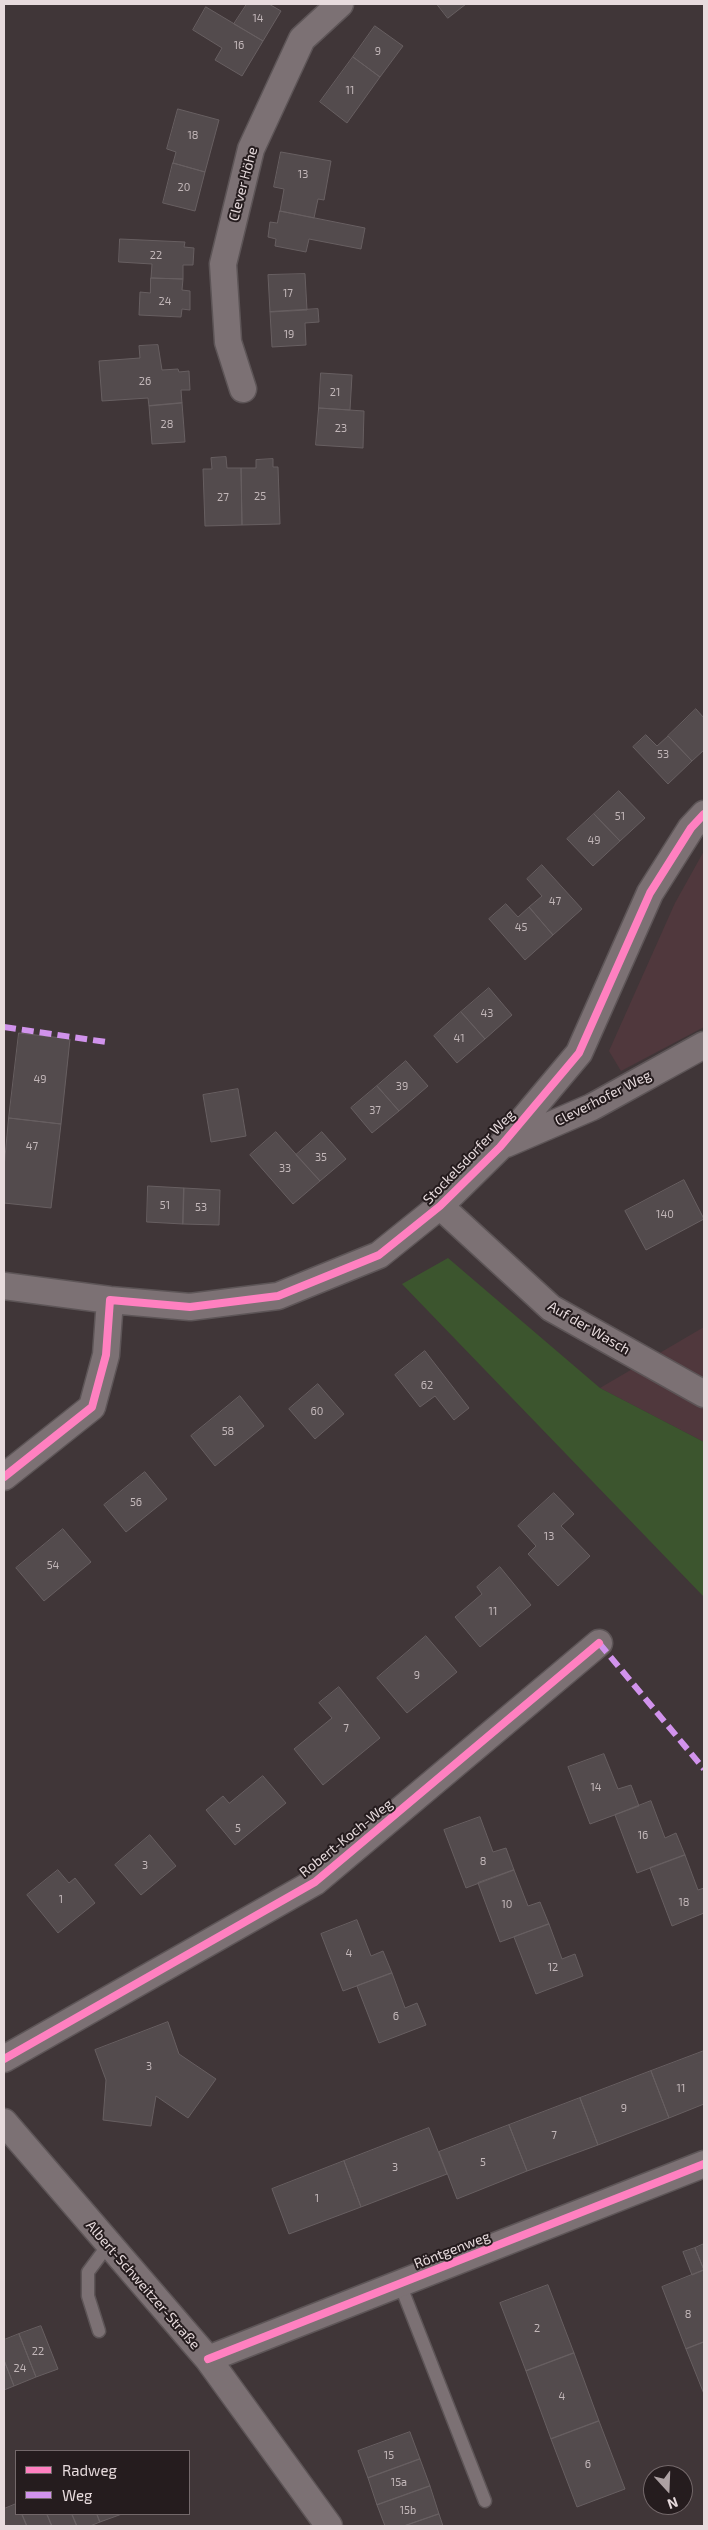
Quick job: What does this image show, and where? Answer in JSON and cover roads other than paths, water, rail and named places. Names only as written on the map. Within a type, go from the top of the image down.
[{"type":"street","name":"Clever Höhe","points":[[243,389],[228,342],[223,264],[251,149],[302,39],[340,4]]},
{"type":"street","name":"Stockelsdorfer Weg","points":[[110,1300],[190,1307],[278,1296],[379,1255],[440,1206],[500,1147],[579,1053],[650,893],[691,828],[704,814]]},
{"type":"street","name":"Cleverhofer Weg","points":[[500,1147],[592,1107],[704,1045]]},
{"type":"street","name":"Auf der Wasch","points":[[440,1206],[551,1308],[704,1394]]},
{"type":"street","points":[[4,1286],[110,1300],[106,1355],[92,1407],[4,1477]]},
{"type":"street","name":"Robert-Koch-Weg","points":[[4,2059],[315,1882],[599,1643]]},
{"type":"street","name":"Albert-Schweitzer-Straße","points":[[5,2128],[208,2360],[329,2526]]},
{"type":"street","name":"Röntgenweg","points":[[208,2360],[704,2164]]},
{"type":"lane","points":[[99,2331],[88,2296],[88,2272],[108,2245]]},
{"type":"lane","points":[[400,2284],[485,2501]]}]
